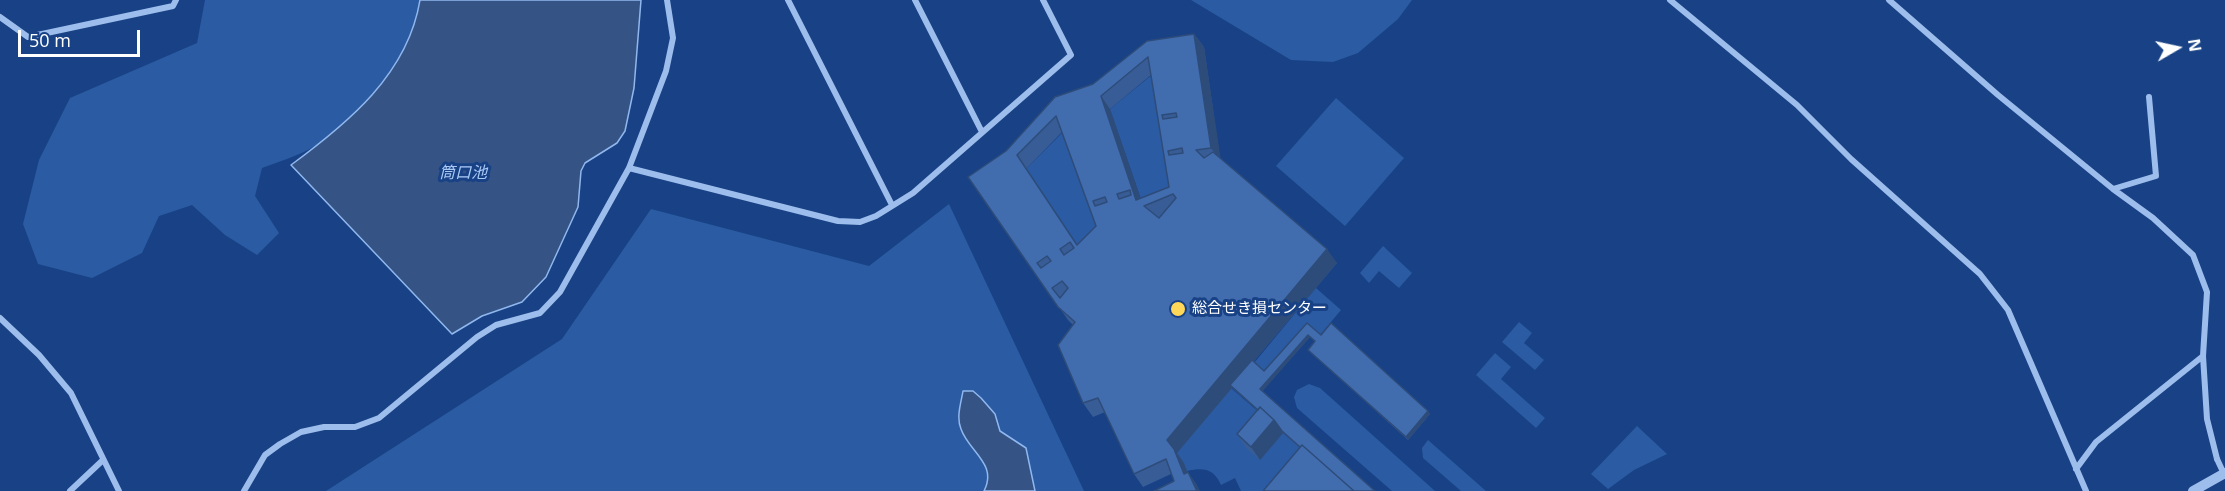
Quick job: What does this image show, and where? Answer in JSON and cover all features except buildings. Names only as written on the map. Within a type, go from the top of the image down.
[{"type":"street","points":[[0,17],[28,37],[173,6],[176,0]]},
{"type":"street","points":[[244,491],[266,455],[280,444],[300,432],[324,427],[355,427],[379,418],[477,337],[496,325],[540,313],[560,292],[629,168],[666,71],[674,38],[667,0]]},
{"type":"street","points":[[788,0],[892,205]]},
{"type":"street","points":[[915,0],[982,132]]},
{"type":"street","points":[[629,168],[838,221],[860,222],[913,193],[1071,55],[1043,0]]},
{"type":"street","points":[[1670,0],[1797,105],[1851,159],[1980,274],[2007,310],[2086,491]]},
{"type":"street","points":[[1889,0],[2113,189],[2153,218],[2193,255],[2207,292],[2203,356],[2207,419],[2217,459],[2225,474],[2193,491]]},
{"type":"street","points":[[2113,189],[2156,176],[2149,97]]},
{"type":"street","points":[[0,318],[39,355],[71,393],[119,491]]},
{"type":"street","points":[[2076,469],[2096,441],[2203,356]]},
{"type":"street","points":[[70,491],[103,460]]},
{"type":"shaded area","points":[[205,0],[420,0],[408,40],[398,60],[358,112],[319,144],[262,168],[255,196],[279,233],[257,255],[225,235],[192,205],[159,216],[142,253],[92,278],[38,264],[23,224],[39,160],[70,98],[197,43]]},
{"type":"shaded area","points":[[1191,0],[1412,0],[1398,19],[1358,53],[1333,62],[1291,60]]},
{"type":"shaded area","points":[[1158,70],[1178,201],[1146,214],[1110,109]]},
{"type":"shaded area","points":[[1336,98],[1404,158],[1345,226],[1276,166]]},
{"type":"shaded area","points":[[1066,129],[1105,239],[1087,259],[1026,169]]},
{"type":"shaded area","points":[[949,204],[1084,491],[326,491],[562,339],[651,209],[869,266]]},
{"type":"shaded area","points":[[1383,246],[1412,273],[1399,288],[1379,271],[1369,283],[1360,273]]},
{"type":"shaded area","points":[[1316,288],[1341,310],[1320,335],[1309,326],[1266,374],[1254,363]]},
{"type":"shaded area","points":[[1519,322],[1532,333],[1524,343],[1544,360],[1535,370],[1502,342]]},
{"type":"shaded area","points":[[1495,353],[1511,367],[1501,379],[1545,418],[1536,428],[1476,375]]},
{"type":"shaded area","points":[[1309,384],[1320,388],[1435,491],[1392,491],[1297,408],[1294,397],[1297,390]]},
{"type":"shaded area","points":[[1231,388],[1269,421],[1260,460],[1283,433],[1309,455],[1279,491],[1241,491],[1235,478],[1221,485],[1208,470],[1187,471],[1176,454]]},
{"type":"shaded area","points":[[1637,426],[1667,454],[1634,470],[1608,489],[1591,474]]},
{"type":"shaded area","points":[[1428,440],[1486,491],[1461,491],[1423,458],[1422,448]]},
{"type":"water","name":"筒口池","points":[[420,0],[641,0],[634,88],[625,131],[617,143],[585,163],[581,171],[578,207],[546,277],[522,302],[482,316],[452,334],[291,165],[354,114],[389,74],[403,51],[413,27]]},
{"type":"water","points":[[963,391],[973,391],[981,398],[995,414],[1000,431],[1026,448],[1035,491],[984,491],[987,482],[985,466],[965,437],[959,420]]},
{"type":"place","name":"総合せき損センター","points":[[1178,309]]}]
